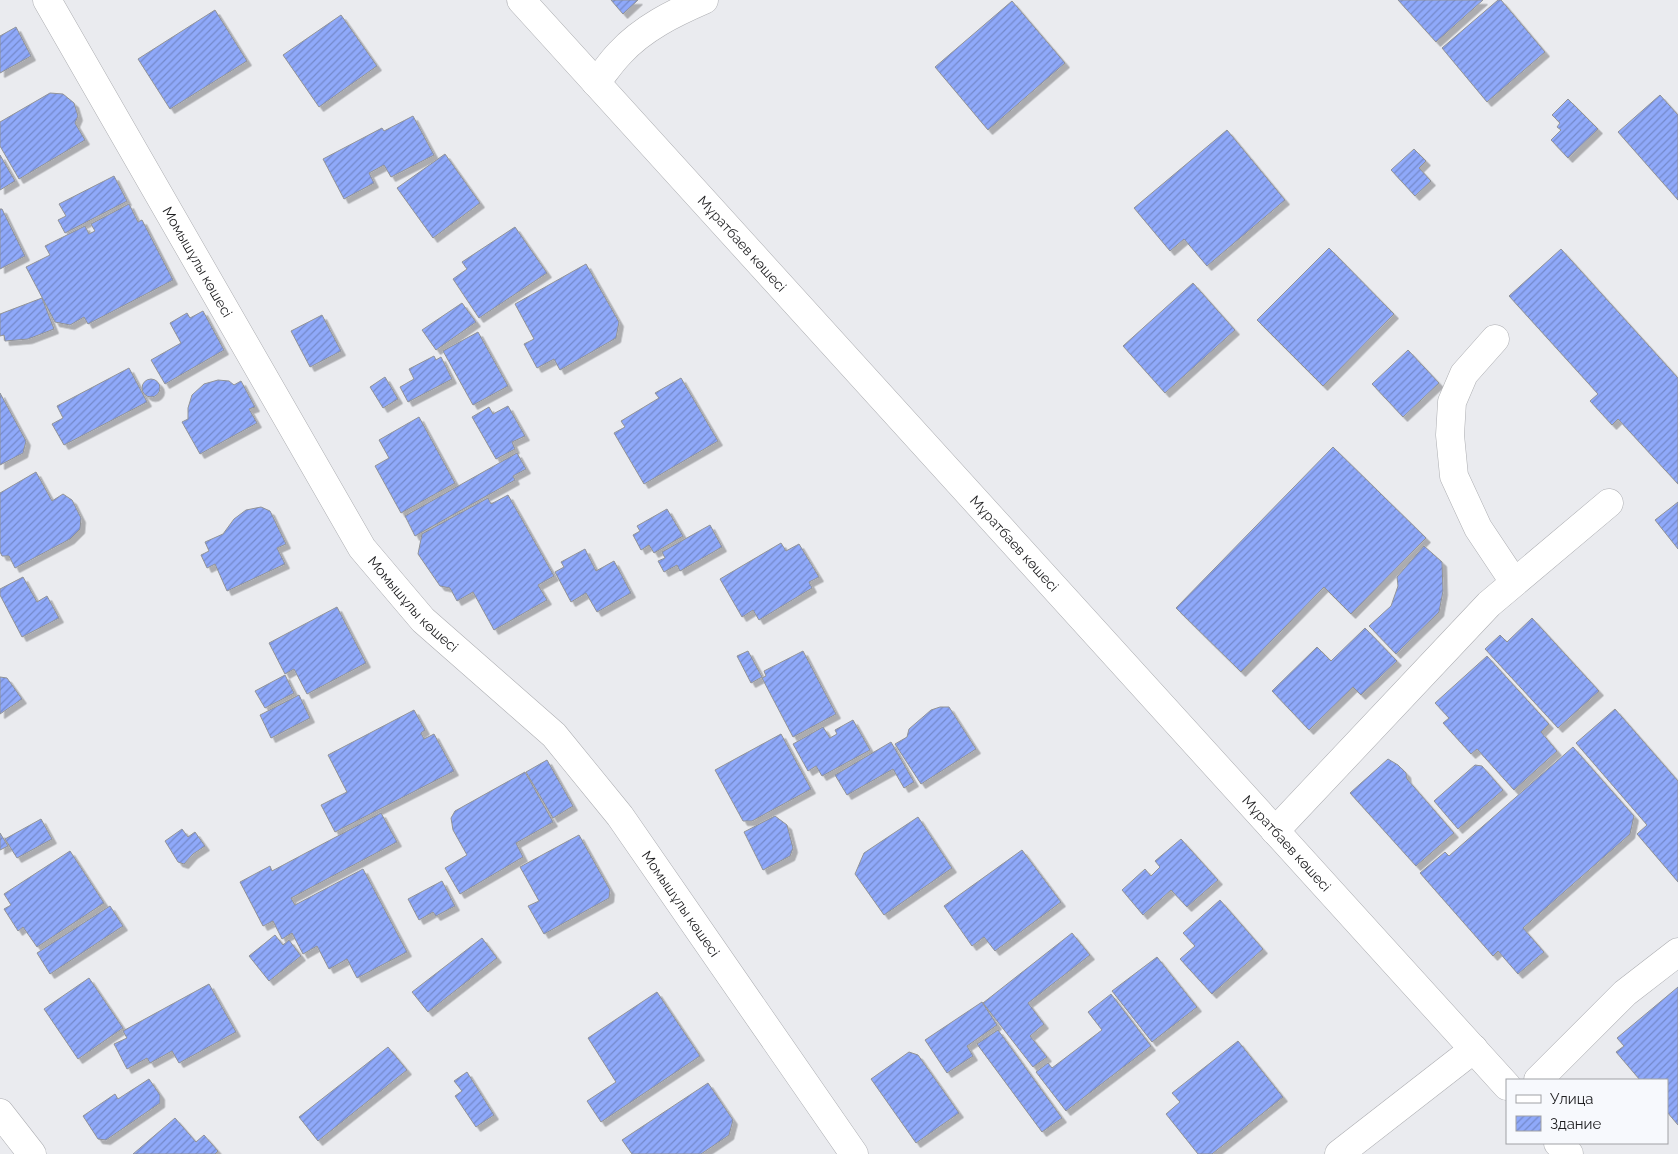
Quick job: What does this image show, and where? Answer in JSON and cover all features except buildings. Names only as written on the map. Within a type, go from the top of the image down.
[{"type":"street","name":"Момышұлы көшесі","points":[[47,0],[362,548],[423,620],[554,735],[620,816],[854,1154]]},
{"type":"street","name":"Мұратбаев көшесі","points":[[520,0],[1506,1085]]},
{"type":"street","points":[[596,83],[620,52],[644,32],[672,14],[704,0]]},
{"type":"street","points":[[1496,339],[1464,374],[1452,402],[1450,435],[1454,476],[1478,528],[1514,582]]},
{"type":"street","points":[[1275,831],[1489,604],[1609,503]]},
{"type":"street","points":[[1539,1079],[1624,993],[1678,952]]},
{"type":"street","points":[[1339,1154],[1474,1049]]},
{"type":"street","points":[[0,1112],[32,1154]]},
{"type":"street","points":[[1559,1144],[1569,1154]]}]
